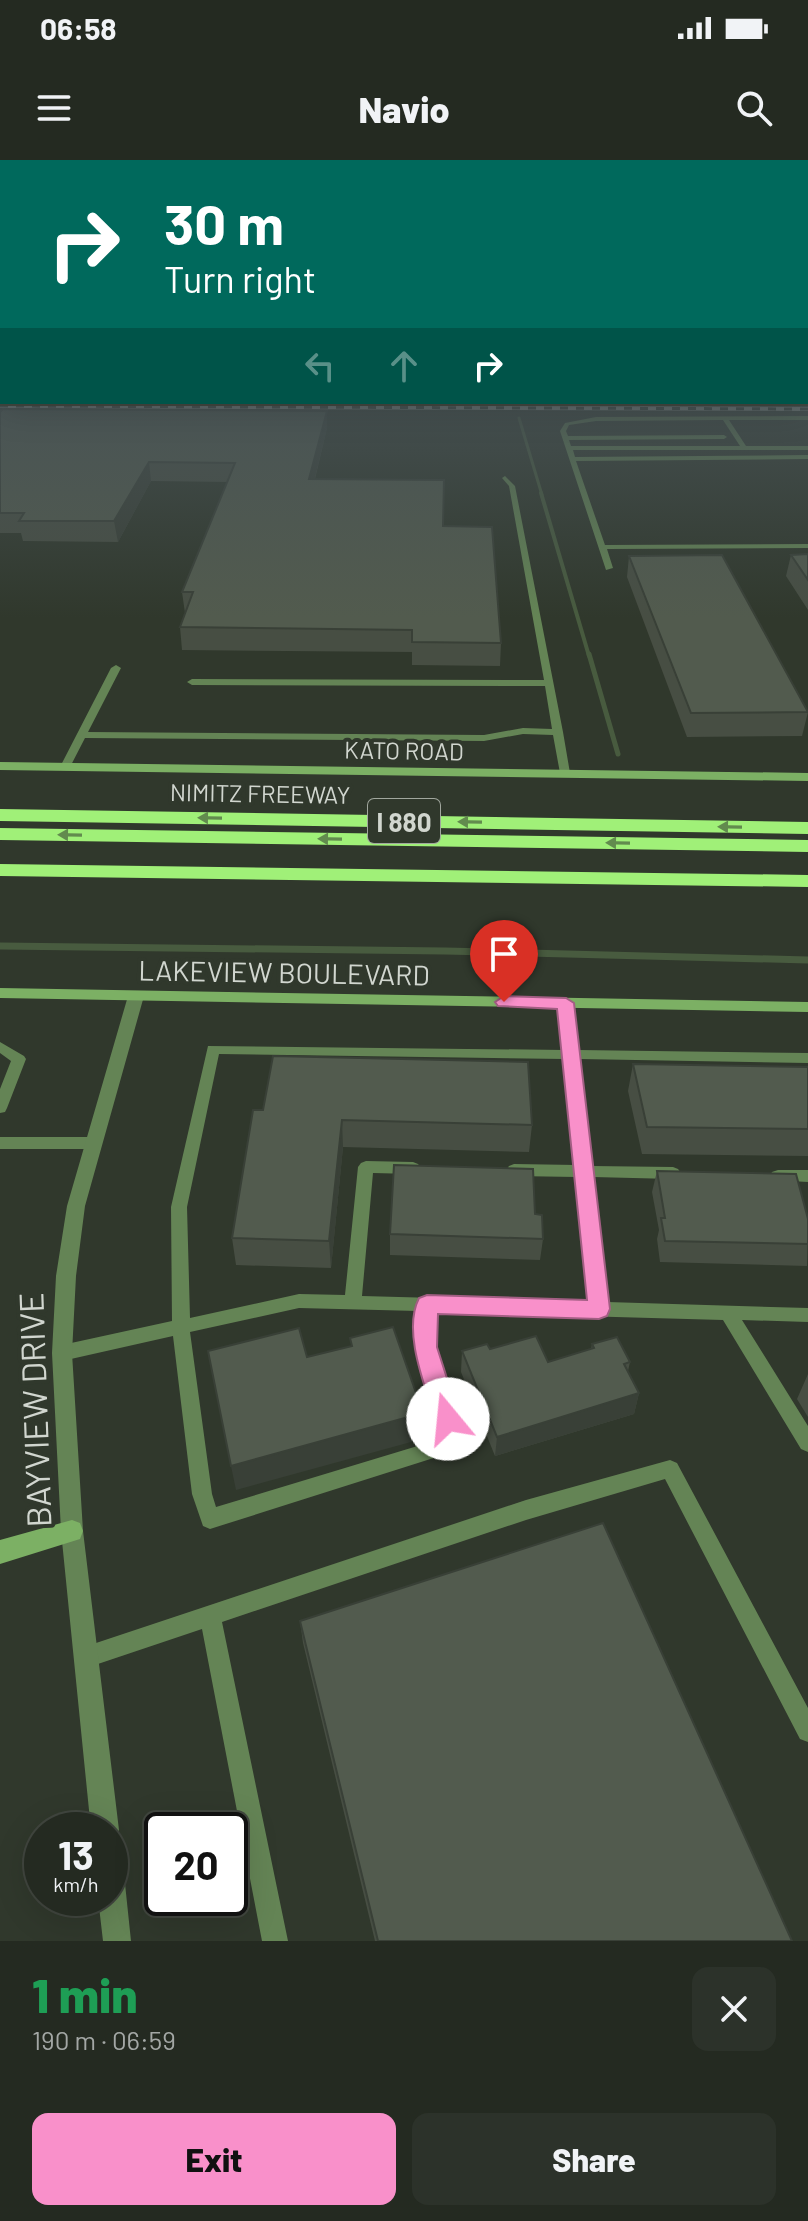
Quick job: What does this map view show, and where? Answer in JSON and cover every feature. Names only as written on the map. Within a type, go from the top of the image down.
[{"type":"highway","name":"NIMITZ FREEWAY","points":[[0,815],[808,828]]},
{"type":"highway","name":"I 880","points":[[0,834],[808,846]]},
{"type":"highway","name":"I 880","points":[[0,870],[808,881]]},
{"type":"street","name":"KATO ROAD","points":[[0,766],[808,777]]},
{"type":"street","name":"LAKEVIEW BOULEVARD","points":[[0,993],[808,1007]]},
{"type":"street","name":"BAYVIEW DRIVE","points":[[103,1812],[72,1531],[62,1353],[66,1276],[76,1206],[136,996]]},
{"type":"street","points":[[0,1552],[72,1531]]},
{"type":"street","points":[[114,1916],[117,1941]]},
{"type":"lane","points":[[569,451],[609,568]]},
{"type":"lane","points":[[571,459],[808,457]]},
{"type":"lane","points":[[505,478],[512,486],[565,773]]},
{"type":"lane","points":[[601,547],[808,546]]},
{"type":"lane","points":[[65,767],[116,668]]},
{"type":"lane","points":[[192,682],[549,683]]},
{"type":"lane","points":[[82,735],[484,738],[523,731],[558,732]]},
{"type":"lane","points":[[566,1003],[599,1309]]},
{"type":"lane","points":[[0,1047],[19,1059],[2,1099]]},
{"type":"lane","points":[[427,1305],[425,1347],[455,1443],[210,1519],[202,1494],[181,1327],[179,1207],[213,1049],[808,1058]]},
{"type":"lane","points":[[0,1143],[92,1143]]},
{"type":"lane","points":[[353,1303],[366,1167],[428,1169]]},
{"type":"lane","points":[[490,1170],[689,1174]]},
{"type":"lane","points":[[763,1175],[808,1176]]},
{"type":"lane","points":[[62,1353],[299,1301],[808,1315]]},
{"type":"lane","points":[[728,1313],[808,1443]]},
{"type":"lane","points":[[86,1657],[526,1510],[670,1469],[808,1731]]},
{"type":"lane","points":[[210,1616],[275,1941]]},
{"type":"building","points":[[0,451],[316,451],[309,479],[444,480],[443,526],[492,527],[501,643],[412,642],[412,630],[180,627],[193,592],[182,592],[235,463],[149,462],[114,521],[19,521],[24,513],[0,513]]},
{"type":"building","points":[[808,554],[808,580],[791,555]]},
{"type":"building","points":[[722,555],[808,712],[691,713],[629,556]]},
{"type":"building","points":[[273,1056],[528,1062],[532,1125],[342,1120],[329,1241],[232,1238],[253,1110],[263,1110]]},
{"type":"building","points":[[633,1064],[808,1067],[808,1129],[647,1127]]},
{"type":"building","points":[[394,1165],[533,1169],[535,1214],[542,1215],[543,1239],[390,1234]]},
{"type":"building","points":[[657,1171],[796,1174],[808,1219],[808,1244],[665,1241],[661,1218],[665,1218]]},
{"type":"building","points":[[393,1327],[423,1413],[231,1466],[208,1351],[299,1328],[307,1357],[352,1346],[350,1338]]},
{"type":"building","points":[[536,1336],[548,1362],[594,1348],[592,1344],[617,1337],[630,1362],[624,1364],[639,1393],[497,1437],[462,1351],[487,1344],[490,1349]]},
{"type":"building","points":[[603,1523],[792,1941],[378,1941],[300,1621]]},
{"type":"waterway","points":[[529,451],[542,495]]},
{"type":"waterway","points":[[541,493],[589,656]]},
{"type":"waterway","points":[[589,654],[618,754]]},
{"type":"waterway","points":[[0,946],[445,951],[808,960]]},
{"type":"route","points":[[448,1419],[425,1347],[427,1305],[599,1309],[566,1003],[504,1002]]}]
